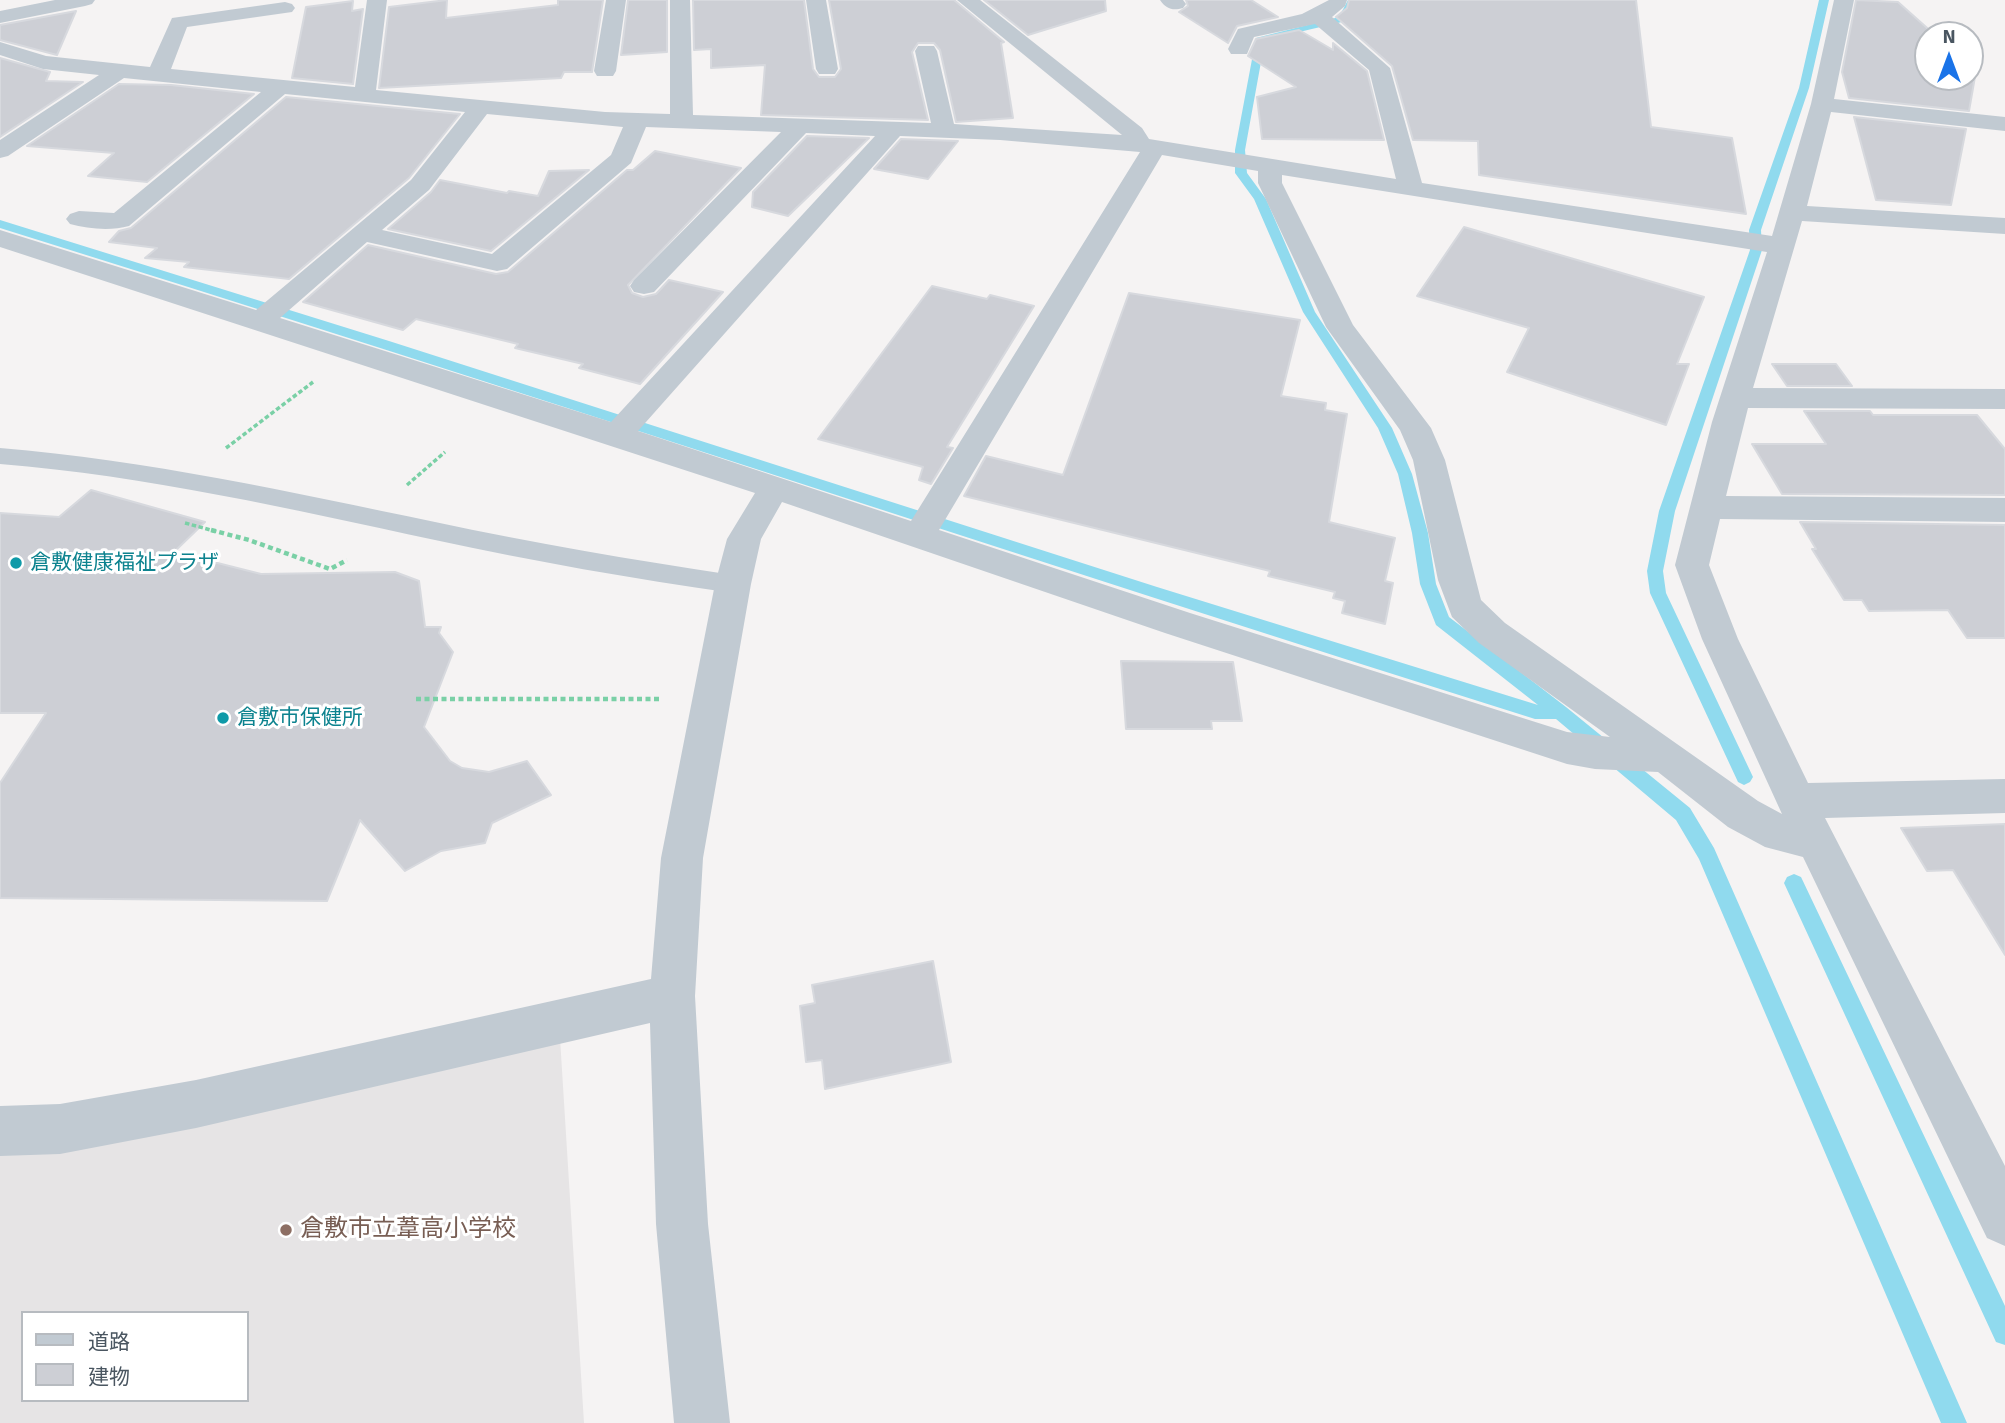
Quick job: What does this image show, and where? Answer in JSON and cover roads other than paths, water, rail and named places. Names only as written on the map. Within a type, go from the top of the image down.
[{"type":"street","points":[[0,17],[85,0]]},
{"type":"street","points":[[362,96],[367,85],[377,0]]},
{"type":"street","points":[[606,71],[616,0]]},
{"type":"street","points":[[680,0],[682,122]]},
{"type":"street","points":[[816,0],[827,69]]},
{"type":"street","points":[[967,0],[1148,145]]},
{"type":"street","points":[[1239,48],[1245,33],[1324,20],[1338,0]]},
{"type":"street","points":[[1844,0],[1822,104],[1792,214],[1765,243],[1736,398],[1692,565],[1720,639],[1816,842],[2005,1220]]},
{"type":"street","points":[[158,75],[179,22],[285,8]]},
{"type":"street","points":[[1324,20],[1380,68],[1410,189]]},
{"type":"street","points":[[0,48],[43,62],[481,107],[637,120],[944,131],[1066,137],[1148,145],[1410,189],[1765,243]]},
{"type":"street","points":[[926,51],[944,131]]},
{"type":"street","points":[[0,151],[120,71]]},
{"type":"street","points":[[79,219],[120,221],[279,88]]},
{"type":"street","points":[[1822,104],[2005,124]]},
{"type":"street","points":[[269,314],[420,184],[481,107]]},
{"type":"street","points":[[362,233],[497,263],[622,158],[637,120]]},
{"type":"street","points":[[644,286],[800,126]]},
{"type":"street","points":[[625,427],[893,130]]},
{"type":"street","points":[[926,526],[1148,145]]},
{"type":"street","points":[[1250,163],[1270,183],[1340,327],[1415,428],[1429,460],[1456,580],[1465,607],[1492,633],[1650,755],[1743,814],[1780,834],[1816,842]]},
{"type":"street","points":[[1792,214],[2005,226]]},
{"type":"street","points":[[0,238],[269,314],[353,351],[625,427],[774,488],[926,526],[1437,708],[1567,748],[1595,753],[1650,755]]},
{"type":"street","points":[[1736,398],[2005,398]]},
{"type":"street","points":[[702,1423],[682,1224],[672,996],[682,858],[733,584],[744,539],[774,488]]},
{"type":"street","points":[[1706,507],[2005,510]]},
{"type":"street","points":[[1796,800],[2005,796]]},
{"type":"street","points":[[0,1131],[60,1129],[196,1104],[672,996]]},
{"type":"lane","points":[[0,456],[60,460],[174,476],[615,568],[733,584]]},
{"type":"waterway","points":[[1353,0],[1343,19],[1261,38],[1240,150],[1241,173],[1260,199],[1309,312],[1385,428],[1405,474],[1420,533],[1428,584],[1442,621],[1560,712]]},
{"type":"waterway","points":[[1744,777],[1658,593],[1655,571],[1667,511],[1756,250],[1755,230],[1804,88],[1824,0]]},
{"type":"waterway","points":[[0,224],[385,344],[1343,652],[1535,712],[1560,712]]},
{"type":"waterway","points":[[1560,712],[1683,814],[1707,854],[1954,1423]]},
{"type":"waterway","points":[[1794,883],[2005,1333]]},
{"type":"place","name":"倉敷健康福祉プラザ","points":[[16,563]]},
{"type":"place","name":"倉敷市保健所","points":[[223,718]]},
{"type":"place","name":"倉敷市立葦高小学校","points":[[286,1230]]}]
